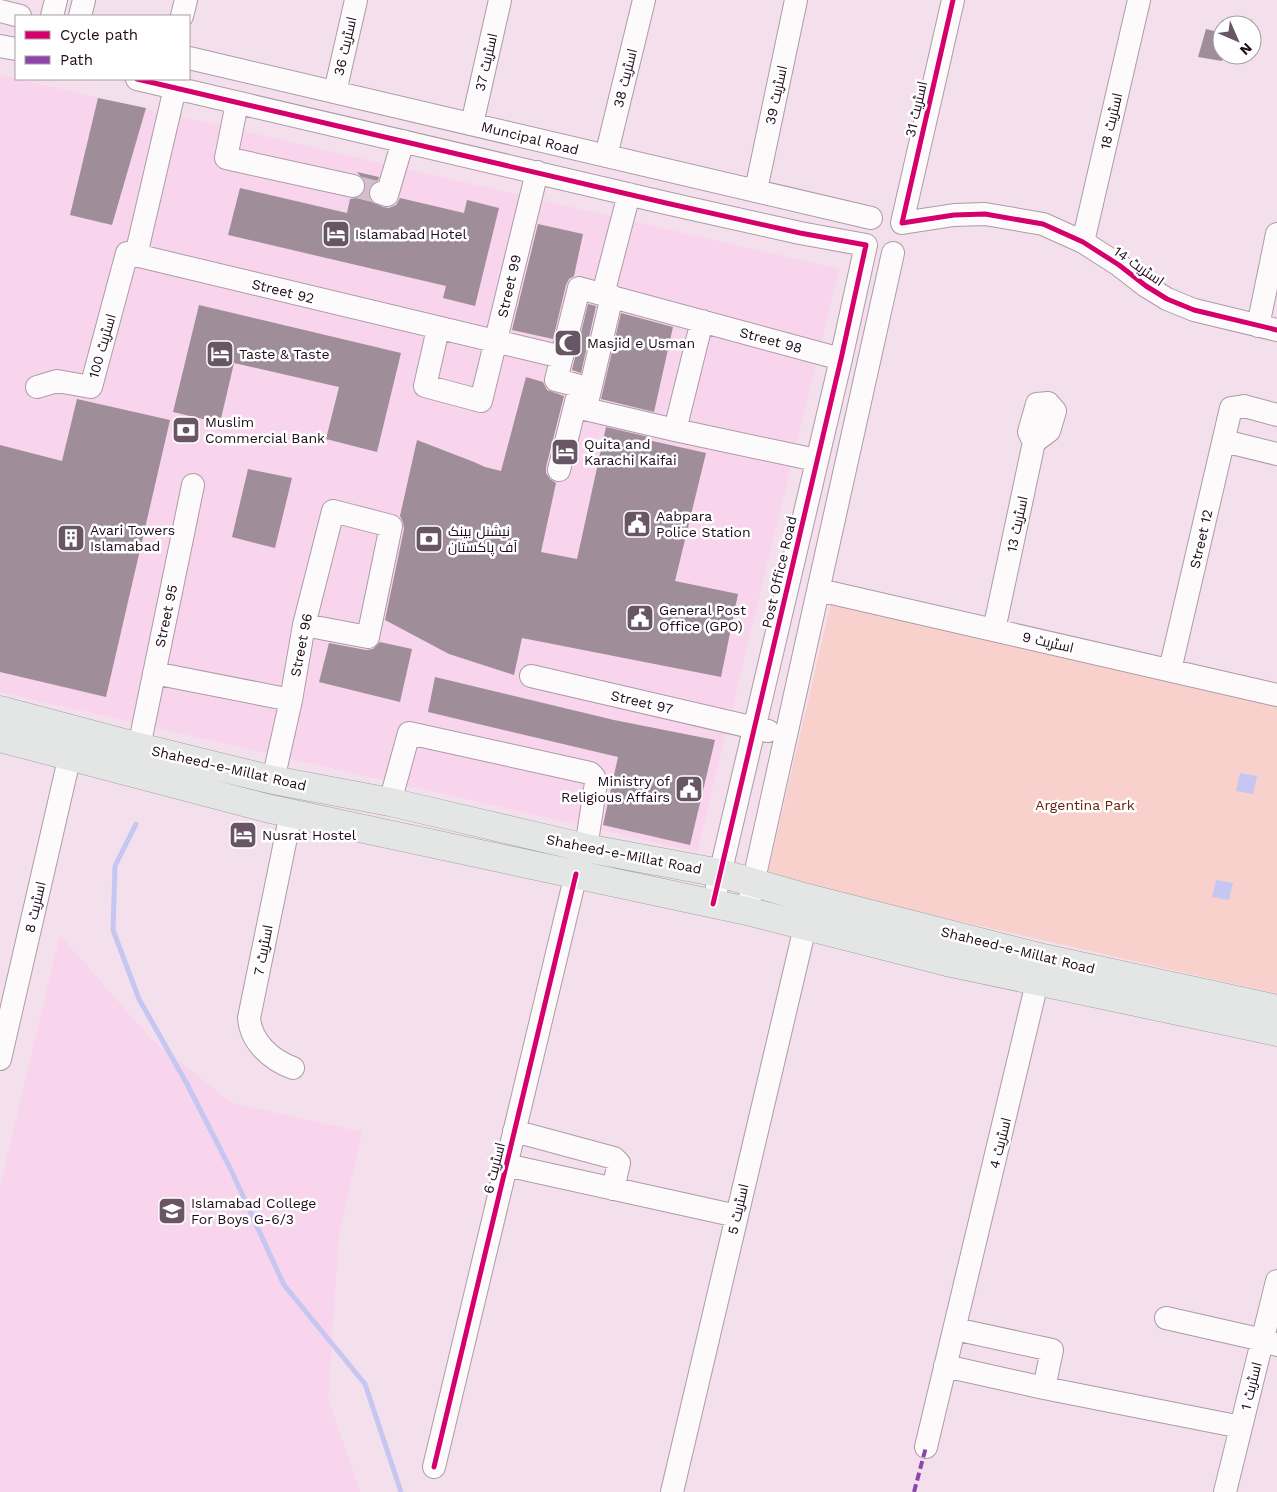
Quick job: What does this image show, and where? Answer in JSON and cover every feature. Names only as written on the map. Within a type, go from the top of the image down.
[{"type":"main road","name":"Shaheed-e-Millat Road","points":[[0,710],[139,748],[273,780],[390,802],[586,848],[720,873],[1041,970],[1277,1032]]},
{"type":"main road","name":"Shaheed-e-Millat Road","points":[[0,738],[279,810],[747,911],[947,962],[1041,970],[1277,1010]]},
{"type":"main road","points":[[273,780],[279,810]]},
{"type":"street","points":[[52,15],[56,0]]},
{"type":"street","points":[[80,15],[84,0]]},
{"type":"street","points":[[182,15],[186,0]]},
{"type":"street","name":"اسٹریٹ 36","points":[[335,92],[356,0]]},
{"type":"street","name":"اسٹریٹ 37","points":[[472,124],[500,0]]},
{"type":"street","name":"اسٹریٹ 38","points":[[606,156],[644,0]]},
{"type":"street","name":"اسٹریٹ 39","points":[[756,190],[796,0]]},
{"type":"street","name":"اسٹریٹ 31","points":[[902,222],[953,0]]},
{"type":"street","name":"اسٹریٹ 18","points":[[1083,242],[1139,0]]},
{"type":"street","points":[[0,12],[15,15]]},
{"type":"street","points":[[0,46],[15,49]]},
{"type":"street","name":"Muncipal Road","points":[[190,58],[871,218]]},
{"type":"street","points":[[142,80],[791,231],[866,244]]},
{"type":"street","name":"اسٹریٹ 100","points":[[37,387],[57,381],[91,386],[132,254],[175,88]]},
{"type":"street","points":[[238,103],[226,158],[354,186]]},
{"type":"street","points":[[381,193],[387,195],[403,141]]},
{"type":"street","name":"Street 99","points":[[438,329],[425,386],[481,401],[536,172]]},
{"type":"street","points":[[562,357],[556,380],[580,386],[564,474],[585,409],[628,194]]},
{"type":"street","points":[[747,911],[893,253],[903,243],[905,236],[902,222],[891,214],[877,214],[871,218],[865,228],[864,239],[866,244],[876,253],[893,253]]},
{"type":"street","name":"اسٹریٹ 14","points":[[902,222],[954,214],[985,214],[1043,224],[1083,242],[1167,299],[1194,310],[1267,328]]},
{"type":"street","points":[[1267,328],[1277,234]]},
{"type":"street","points":[[828,238],[845,251],[859,278]]},
{"type":"street","name":"Post Office Road","points":[[713,904],[841,359],[866,244]]},
{"type":"street","name":"Street 92","points":[[132,254],[438,329],[562,357]]},
{"type":"street","name":"Street 98","points":[[562,357],[579,288],[841,359]]},
{"type":"street","points":[[675,430],[702,321]]},
{"type":"street","name":"Street 12","points":[[1170,670],[1231,408],[1244,406],[1277,415]]},
{"type":"street","points":[[585,409],[816,460]]},
{"type":"street","name":"اسٹریٹ 13","points":[[994,630],[1034,431]]},
{"type":"street","points":[[1224,441],[1277,454]]},
{"type":"street","name":"Street 95","points":[[139,748],[192,485]]},
{"type":"street","name":"Street 96","points":[[273,780],[291,700],[304,625],[333,512],[391,526],[368,637],[304,625]]},
{"type":"street","name":"اسٹریٹ 9","points":[[819,590],[1277,694]]},
{"type":"street","points":[[154,673],[291,700]]},
{"type":"street","name":"Street 97","points":[[531,676],[754,728]]},
{"type":"street","points":[[754,728],[786,735]]},
{"type":"street","points":[[390,802],[408,733],[580,771],[590,774],[594,777],[596,783],[586,848]]},
{"type":"street","name":"اسٹریٹ 8","points":[[0,1059],[70,756]]},
{"type":"street","name":"اسٹریٹ 7","points":[[279,810],[249,1018],[250,1030],[256,1040],[273,1058],[293,1068]]},
{"type":"street","name":"اسٹریٹ 6","points":[[434,1467],[576,874]]},
{"type":"street","name":"اسٹریٹ 5","points":[[672,1492],[805,926]]},
{"type":"street","name":"اسٹریٹ 4","points":[[926,1447],[1041,970]]},
{"type":"street","points":[[514,1131],[614,1158],[619,1163],[613,1189]]},
{"type":"street","points":[[506,1165],[737,1216]]},
{"type":"street","name":"اسٹریٹ 1","points":[[1225,1492],[1241,1427],[1270,1343],[1277,1281]]},
{"type":"street","points":[[1166,1318],[1270,1343]]},
{"type":"street","points":[[955,1329],[1052,1350],[1044,1388]]},
{"type":"street","points":[[945,1366],[1044,1388],[1241,1427]]},
{"type":"shaded area","points":[[0,75],[839,269],[697,852],[0,692]]},
{"type":"shaded area","name":"Islamabad College For Boys G-6/3","points":[[60,935],[151,1039],[232,1103],[362,1132],[339,1235],[328,1398],[360,1492],[0,1492],[0,1187]]},
{"type":"green space","name":"Argentina Park","points":[[831,602],[1277,703],[1277,994],[767,877]]},
{"type":"water","points":[[1240,773],[1257,776],[1253,794],[1236,791]]},
{"type":"water","points":[[1216,880],[1233,883],[1229,900],[1212,897]]},
{"type":"building","points":[[1206,29],[1212,30],[1212,59],[1198,57]]},
{"type":"building","points":[[98,98],[146,108],[112,225],[70,215]]},
{"type":"building","name":"Islamabad Hotel","points":[[357,172],[379,177],[369,188],[368,195],[372,202],[383,207],[389,208],[396,205],[400,198],[464,213],[467,200],[499,208],[475,306],[443,298],[446,286],[228,235],[240,188],[347,213],[350,199],[362,195],[366,189],[365,182]]},
{"type":"building","points":[[538,224],[583,234],[574,276],[569,279],[566,285],[553,339],[512,330]]},
{"type":"building","points":[[588,304],[596,306],[581,373],[572,370]]},
{"type":"building","points":[[199,305],[401,353],[377,452],[326,439],[339,387],[234,363],[220,423],[173,412]]},
{"type":"building","points":[[621,313],[673,327],[654,412],[601,399]]},
{"type":"building","points":[[526,377],[543,382],[547,390],[564,396],[546,467],[546,473],[556,483],[541,552],[577,559],[606,427],[649,437],[648,440],[706,453],[675,581],[738,594],[721,677],[522,638],[514,675],[449,654],[385,620],[404,529],[400,516],[417,440],[485,467],[501,471]]},
{"type":"building","name":"Avari Towers Islamabad","points":[[77,399],[170,420],[106,697],[0,672],[0,445],[62,461]]},
{"type":"building","points":[[248,469],[292,478],[275,548],[232,537]]},
{"type":"building","points":[[380,642],[412,649],[400,702],[319,682],[329,643],[366,650],[373,649]]},
{"type":"building","points":[[435,677],[614,720],[715,740],[690,845],[603,825],[618,757],[428,712]]},
{"type":"waterway","points":[[136,824],[115,866],[113,930],[139,999],[187,1084],[231,1170],[284,1285],[365,1384],[401,1492]]},
{"type":"tunnel","points":[[353,186],[381,193]]},
{"type":"marked path","points":[[914,1492],[926,1447]]},
{"type":"cycle path","points":[[953,0],[902,223],[954,215],[985,214],[1043,224],[1083,242],[1167,299],[1194,310],[1277,330]]},
{"type":"cycle path","points":[[141,80],[666,203],[800,233],[866,245],[713,904]]},
{"type":"cycle path","points":[[434,1467],[576,874]]},
{"type":"place","name":"Islamabad Hotel","points":[[336,234]]},
{"type":"place","name":"Masjid e Usman","points":[[568,343]]},
{"type":"place","name":"Taste & Taste","points":[[220,354]]},
{"type":"place","name":"Muslim Commercial Bank","points":[[186,430]]},
{"type":"place","name":"Quita and Karachi Kaifai","points":[[565,452]]},
{"type":"place","name":"Aabpara Police Station","points":[[637,524]]},
{"type":"place","name":"Avari Towers Islamabad","points":[[71,538]]},
{"type":"place","name":"نیشنل بینک آف پاکستان","points":[[429,539]]},
{"type":"place","name":"General Post Office (GPO)","points":[[640,618]]},
{"type":"place","name":"Ministry of Religious Affairs","points":[[689,789]]},
{"type":"place","name":"Nusrat Hostel","points":[[243,835]]},
{"type":"place","name":"Islamabad College For Boys G-6/3","points":[[172,1211]]}]
